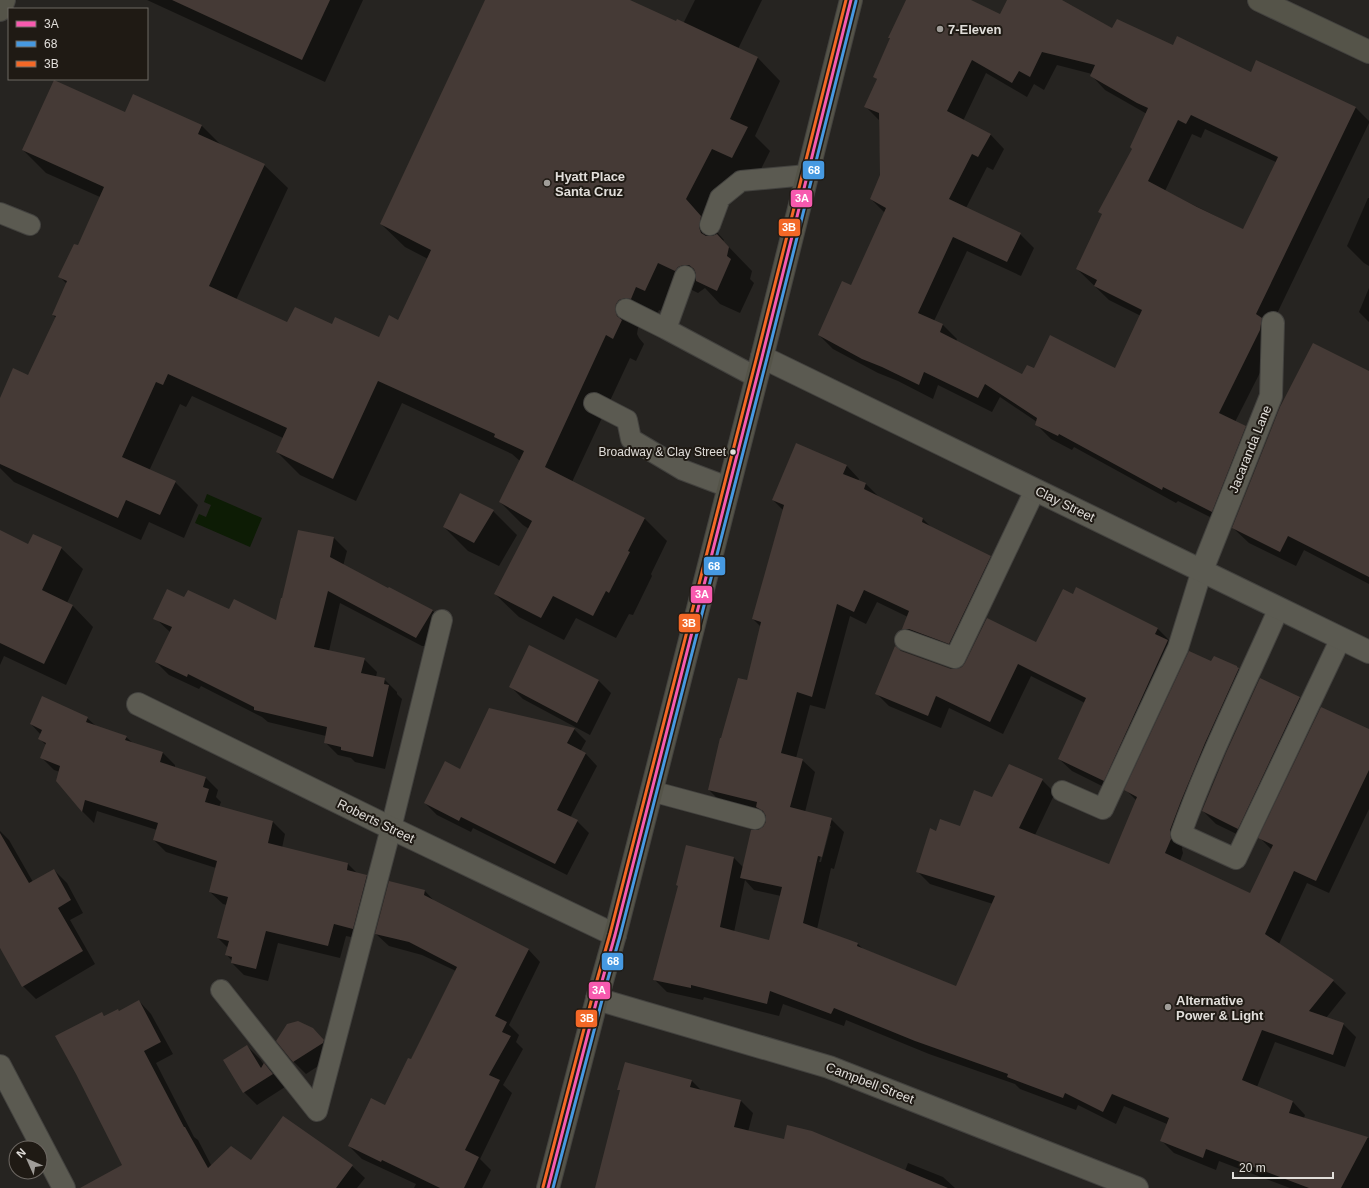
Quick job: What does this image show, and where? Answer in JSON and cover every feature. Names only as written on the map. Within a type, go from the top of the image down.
[{"type":"main road","points":[[0,10],[4,0]]},
{"type":"main road","points":[[548,1188],[615,935],[851,0]]},
{"type":"main road","points":[[1259,0],[1369,52]]},
{"type":"street","name":"Jacaranda Lane","points":[[1202,570],[1271,396],[1273,323]]},
{"type":"street","name":"Clay Street","points":[[759,367],[1035,490],[1369,652]]},
{"type":"street","name":"Roberts Street","points":[[138,704],[391,828],[615,935]]},
{"type":"street","name":"Campbell Street","points":[[597,999],[829,1067],[1137,1188]]},
{"type":"street","points":[[0,1066],[64,1188]]},
{"type":"lane","points":[[710,225],[720,198],[741,182],[807,175]]},
{"type":"lane","points":[[0,213],[30,225]]},
{"type":"lane","points":[[666,329],[685,276]]},
{"type":"lane","points":[[626,309],[666,329],[759,367]]},
{"type":"lane","points":[[594,403],[627,420],[631,439],[683,470],[728,487]]},
{"type":"lane","points":[[906,640],[955,658],[1035,490]]},
{"type":"lane","points":[[1062,791],[1103,809],[1178,648],[1202,570]]},
{"type":"lane","points":[[1279,608],[1222,733],[1181,834],[1236,859],[1341,638]]},
{"type":"lane","points":[[220,990],[317,1111],[391,828],[442,620]]},
{"type":"lane","points":[[651,791],[755,819]]},
{"type":"shaded area","points":[[207,494],[262,518],[250,547],[195,523],[199,514],[206,517],[211,505],[204,502]]},
{"type":"building","points":[[172,0],[330,0],[302,60]]},
{"type":"building","points":[[485,0],[630,0],[676,21],[677,19],[758,57],[730,119],[748,127],[732,158],[712,149],[686,199],[701,216],[699,227],[701,233],[706,236],[717,234],[729,247],[727,256],[731,259],[717,291],[696,281],[694,269],[689,265],[678,267],[675,271],[658,263],[645,291],[636,287],[631,299],[625,298],[619,300],[616,304],[615,310],[617,316],[622,320],[613,339],[606,335],[545,467],[645,518],[609,593],[606,591],[593,616],[553,596],[541,618],[494,594],[532,521],[499,502],[524,451],[494,437],[495,434],[378,381],[333,479],[276,452],[287,428],[168,374],[163,385],[156,382],[122,457],[176,481],[160,515],[126,500],[118,518],[0,464],[0,398],[13,368],[28,375],[56,316],[52,315],[67,281],[58,277],[74,244],[78,245],[104,187],[22,150],[54,80],[125,112],[133,94],[202,125],[198,134],[265,164],[209,286],[287,322],[295,307],[332,324],[335,317],[379,337],[389,315],[398,320],[431,250],[380,224]]},
{"type":"building","points":[[906,0],[971,0],[1000,14],[1007,0],[1062,0],[1112,28],[1117,19],[1173,45],[1177,36],[1251,72],[1256,60],[1356,107],[1256,314],[1262,318],[1260,330],[1219,413],[1246,426],[1212,512],[1163,487],[1162,490],[1059,434],[1058,436],[1035,425],[1037,418],[985,384],[978,398],[924,372],[919,385],[862,359],[818,335],[842,281],[851,285],[886,208],[870,199],[880,175],[879,113],[864,107],[877,79],[873,77],[890,38],[888,38]],"holes":[[[1042,52],[1095,65],[1090,76],[1148,108],[1130,147],[1132,149],[1098,212],[1102,214],[1076,269],[1097,280],[1094,286],[1142,310],[1115,368],[1050,335],[1034,368],[1027,365],[1022,374],[940,332],[943,324],[918,313],[953,237],[1007,262],[1021,233],[949,199],[972,154],[978,157],[991,134],[947,111],[972,60],[1012,83],[1019,71],[1030,77]],[[1191,115],[1278,157],[1243,229],[1148,181],[1178,120],[1186,124]]]},
{"type":"building","points":[[1313,343],[1369,371],[1369,577],[1288,536],[1280,552],[1232,528],[1280,407]]},
{"type":"building","points":[[796,443],[847,465],[843,474],[866,483],[864,489],[923,518],[922,522],[991,556],[949,644],[909,629],[902,629],[909,611],[864,590],[854,612],[837,604],[812,697],[797,692],[781,753],[803,759],[790,807],[832,818],[822,857],[818,856],[803,923],[858,943],[857,946],[956,986],[995,896],[916,872],[930,828],[936,831],[940,819],[960,826],[974,790],[992,797],[1009,764],[1043,779],[1019,828],[1109,864],[1137,797],[1124,790],[1189,651],[1211,661],[1214,656],[1239,668],[1181,801],[1170,830],[1171,839],[1165,853],[1250,893],[1273,845],[1258,838],[1321,707],[1369,729],[1369,770],[1316,881],[1294,871],[1265,934],[1334,980],[1309,1011],[1344,1023],[1333,1055],[1262,1030],[1242,1080],[1293,1101],[1289,1113],[1368,1137],[1341,1188],[1309,1188],[1206,1149],[1203,1158],[1160,1141],[1169,1118],[1112,1094],[1103,1112],[1065,1093],[1063,1098],[1007,1077],[1008,1074],[915,1041],[834,1008],[831,1014],[770,991],[767,1004],[691,985],[691,988],[653,980],[678,886],[676,885],[686,845],[734,857],[720,927],[769,940],[782,887],[740,878],[751,830],[758,830],[763,827],[766,822],[766,816],[763,811],[756,807],[757,802],[708,790],[720,738],[738,678],[747,680],[761,622],[752,619],[784,505],[772,500]]},
{"type":"building","points":[[460,493],[494,510],[474,543],[443,527]]},
{"type":"building","points":[[0,530],[28,544],[33,534],[62,547],[42,590],[73,605],[44,664],[0,643]]},
{"type":"building","points":[[298,530],[334,537],[330,557],[433,610],[416,638],[328,591],[314,647],[365,658],[361,673],[385,678],[384,684],[389,685],[373,757],[341,750],[341,747],[324,743],[327,727],[254,710],[254,707],[188,674],[187,677],[155,662],[172,627],[153,619],[167,589],[184,597],[188,590],[229,609],[234,599],[276,620]]},
{"type":"building","points":[[1076,587],[1158,628],[1155,634],[1168,640],[1104,781],[1058,759],[1086,698],[1018,664],[990,722],[936,696],[928,716],[875,694],[895,646],[901,651],[951,669],[957,669],[962,667],[965,663],[987,618],[1036,642],[1063,589],[1073,594]]},
{"type":"building","points":[[529,645],[599,680],[577,723],[509,687]]},
{"type":"building","points":[[1260,678],[1300,697],[1238,829],[1202,811]]},
{"type":"building","points":[[42,696],[88,717],[86,722],[127,736],[125,740],[163,752],[160,762],[206,777],[203,787],[209,789],[205,802],[273,821],[268,843],[348,863],[347,870],[367,875],[353,929],[334,924],[328,946],[266,931],[256,969],[231,963],[232,957],[225,955],[229,941],[217,938],[228,897],[209,892],[217,861],[153,840],[158,823],[85,800],[82,812],[56,781],[60,766],[40,758],[46,743],[38,739],[42,730],[30,724]]},
{"type":"building","points":[[489,708],[575,728],[567,743],[586,753],[557,810],[578,820],[555,864],[461,817],[459,821],[424,803],[445,761],[460,769]]},
{"type":"building","points":[[0,833],[29,883],[54,869],[71,900],[58,908],[83,951],[22,987],[0,948]]},
{"type":"building","points":[[389,881],[425,890],[424,895],[529,949],[495,1016],[507,1022],[502,1032],[511,1036],[489,1075],[500,1080],[465,1150],[479,1157],[464,1188],[440,1188],[382,1160],[381,1162],[348,1146],[371,1098],[385,1105],[408,1058],[411,1059],[457,967],[409,942],[375,934]]},
{"type":"building","points":[[139,1000],[161,1042],[144,1051],[184,1127],[208,1168],[231,1146],[251,1160],[283,1116],[353,1165],[336,1188],[80,1188],[122,1165],[55,1036],[102,1012],[104,1016],[118,1009],[119,1011]]},
{"type":"building","points":[[298,1021],[313,1028],[324,1040],[323,1043],[293,1062],[276,1041],[287,1024]]},
{"type":"building","points":[[247,1045],[261,1068],[264,1063],[273,1074],[243,1093],[223,1060]]},
{"type":"building","points":[[625,1062],[692,1080],[690,1087],[741,1100],[734,1127],[784,1139],[787,1125],[812,1131],[948,1188],[595,1188],[620,1090],[617,1090]]},
{"type":"transit line","name":"3B","points":[[543,1187],[610,934],[846,0]]},
{"type":"transit line","name":"3A","points":[[548,1188],[615,935],[851,0]]},
{"type":"transit line","name":"68","points":[[553,1188],[620,936],[856,1]]},
{"type":"place","name":"7-Eleven","points":[[940,29]]},
{"type":"place","name":"Hyatt Place Santa Cruz","points":[[547,183]]},
{"type":"place","name":"Broadway & Clay Street","points":[[733,452]]},
{"type":"place","name":"Alternative Power & Light","points":[[1168,1007]]}]
